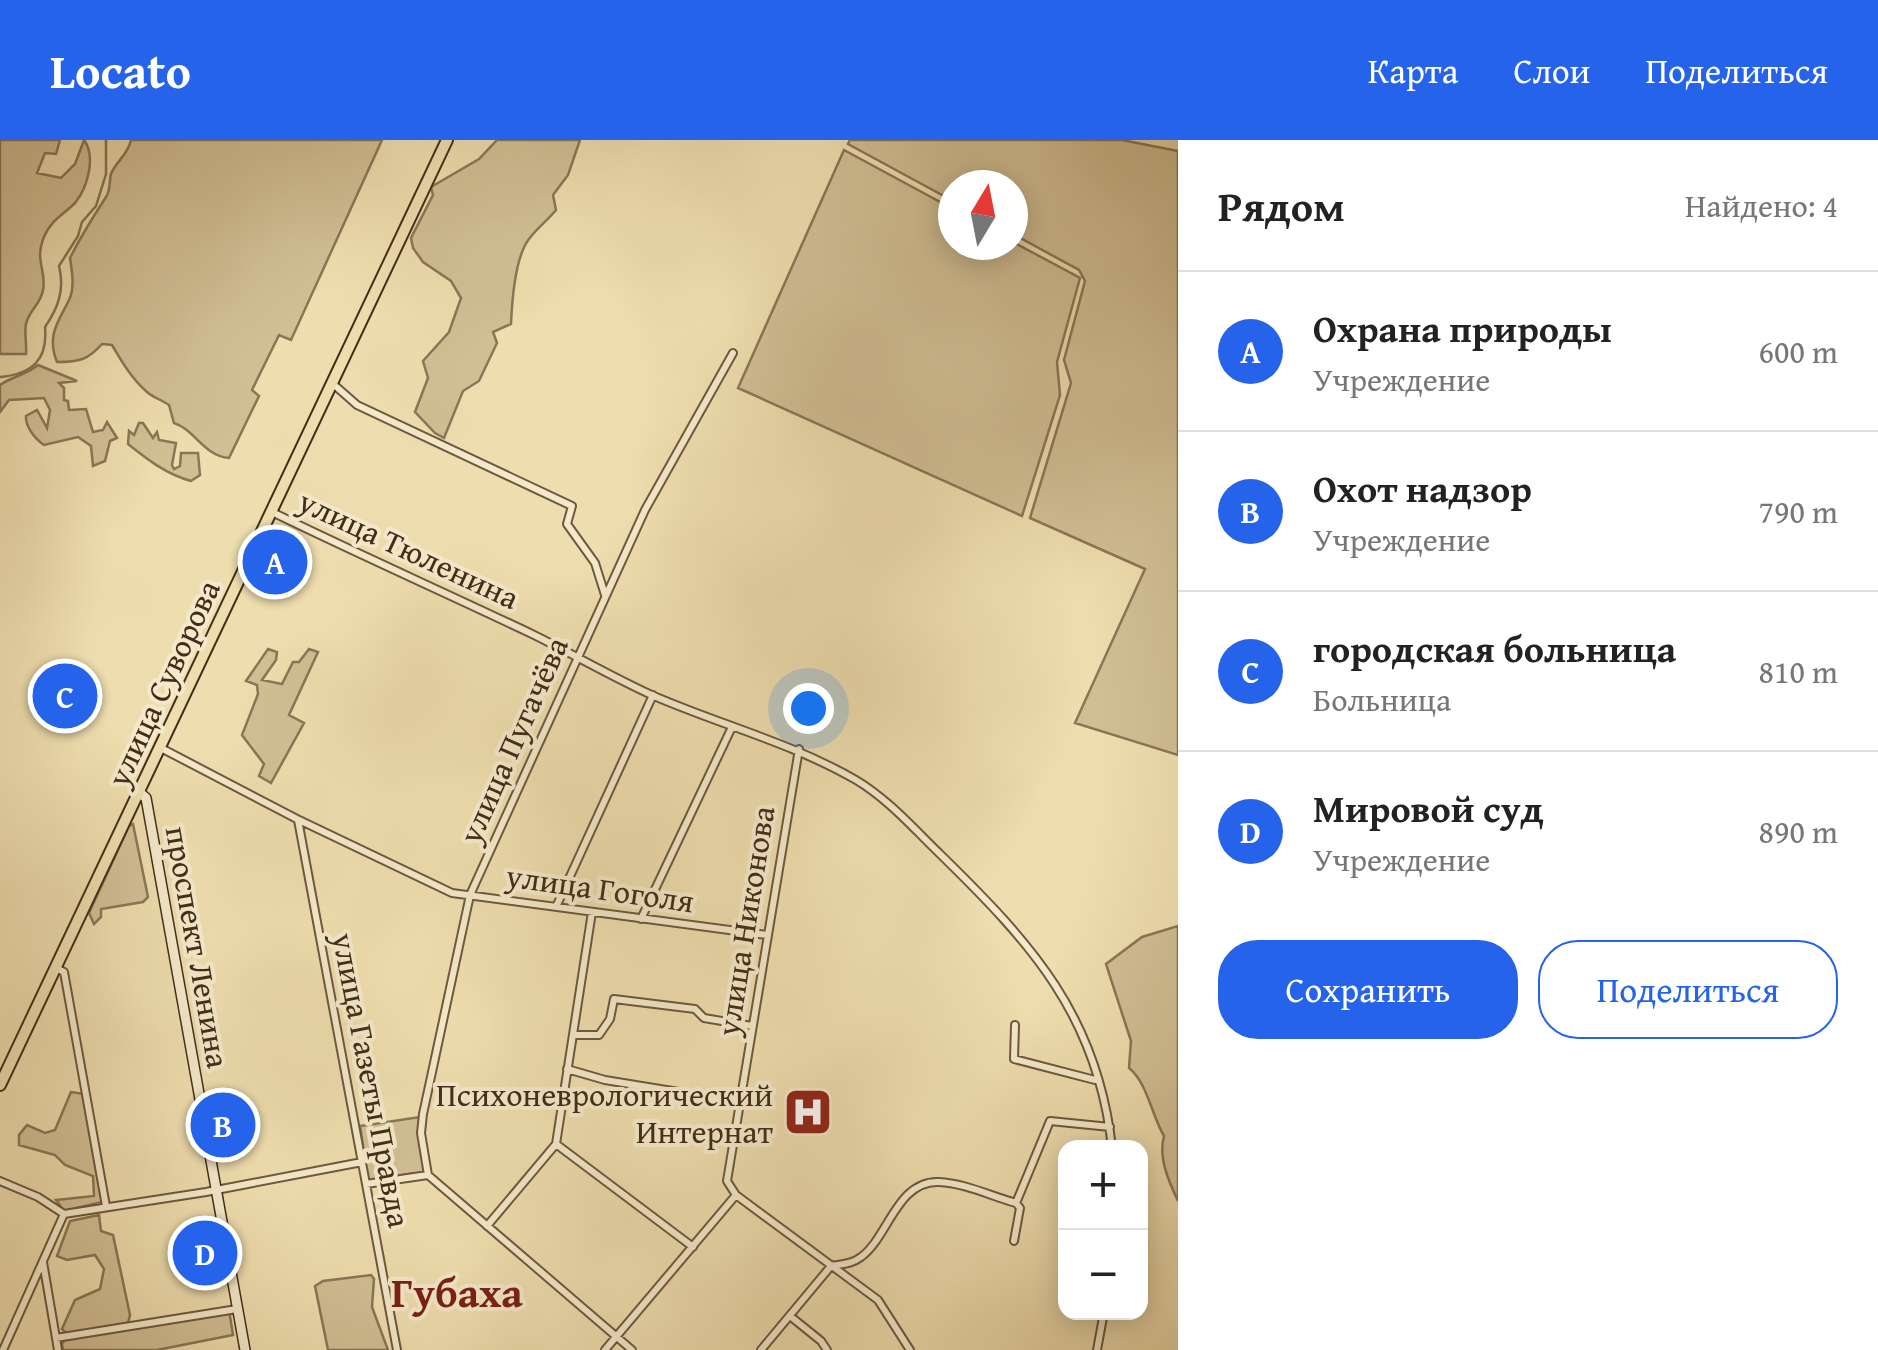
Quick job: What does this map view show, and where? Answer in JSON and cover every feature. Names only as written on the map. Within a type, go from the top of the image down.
[{"type":"main road","name":"улица Суворова","points":[[0,1085],[447,140]]},
{"type":"main road","name":"проспект Ленина","points":[[139,792],[146,798],[245,1350]]},
{"type":"street","name":"улица Пугачёва","points":[[428,1175],[421,1133],[423,1114],[470,895],[646,510],[733,352]]},
{"type":"street","points":[[331,382],[357,406],[572,506],[567,524],[595,563],[605,596]]},
{"type":"street","name":"улица Тюленина","points":[[272,512],[653,695],[799,750],[860,782],[890,805],[1000,914],[1050,974],[1078,1020],[1111,1140]]},
{"type":"street","points":[[556,907],[653,695]]},
{"type":"street","points":[[641,919],[732,726]]},
{"type":"street","name":"улица Гоголя","points":[[161,748],[452,892],[767,935]]},
{"type":"street","name":"улица Никонова","points":[[736,1195],[727,1181],[799,750]]},
{"type":"street","name":"улица Газеты Правда","points":[[298,819],[398,1350]]},
{"type":"street","points":[[487,1226],[556,1144],[592,912]]},
{"type":"street","points":[[56,968],[64,972],[106,1206]]},
{"type":"street","points":[[573,1035],[599,1036],[610,1019],[614,998],[695,1009],[704,1018],[752,1026]]},
{"type":"street","points":[[1015,1026],[1014,1060],[1096,1080]]},
{"type":"street","points":[[567,1069],[605,1080],[740,1102]]},
{"type":"street","points":[[1016,1203],[1050,1121],[1110,1127]]},
{"type":"street","points":[[556,1144],[693,1247]]},
{"type":"street","points":[[0,1181],[64,1214],[362,1162]]},
{"type":"street","points":[[366,1184],[428,1175],[632,1350]]},
{"type":"street","points":[[762,1350],[831,1266],[853,1263],[866,1254],[888,1219],[912,1192],[933,1182],[1016,1203],[1020,1208],[1014,1242]]},
{"type":"street","points":[[605,1350],[736,1195],[878,1300],[908,1347],[895,1350]]},
{"type":"street","points":[[2,1349],[64,1214]]},
{"type":"street","points":[[43,1260],[58,1350]]},
{"type":"street","points":[[56,1338],[238,1309]]},
{"type":"street","points":[[790,1316],[827,1350]]},
{"type":"street","points":[[1097,1350],[1103,1320]]},
{"type":"shaded area","points":[[0,140],[60,140],[56,154],[45,153],[37,173],[61,178],[75,164],[84,140],[89,154],[89,172],[80,196],[50,226],[41,245],[43,290],[26,324],[26,354],[0,354]]},
{"type":"shaded area","points":[[131,140],[382,140],[291,340],[279,335],[252,390],[259,396],[229,458],[213,453],[174,423],[169,405],[142,387],[112,345],[102,344],[82,359],[57,362],[53,344],[55,329],[72,290],[70,258],[108,194],[111,174]]},
{"type":"shaded area","points":[[497,140],[580,140],[568,175],[553,195],[556,210],[529,239],[520,257],[511,324],[493,332],[497,343],[479,381],[463,391],[444,438],[415,412],[428,378],[423,361],[449,332],[461,298],[451,281],[423,262],[411,238],[433,195],[431,187],[479,159]]},
{"type":"shaded area","points":[[850,140],[1122,140],[1178,151],[1178,755],[1075,723],[1145,569],[1030,518],[1071,383],[1064,360],[1085,281],[1079,270],[1028,242],[1028,170],[938,170],[938,193],[848,144]]},
{"type":"shaded area","points":[[844,150],[938,201],[938,260],[1028,260],[1028,250],[1080,278],[1057,362],[1060,395],[1022,516],[738,388]]},
{"type":"shaded area","points":[[38,365],[77,381],[59,383],[69,410],[86,409],[93,432],[103,430],[107,422],[117,438],[110,441],[105,461],[93,466],[91,446],[78,437],[44,445],[37,439],[26,416],[37,410],[47,428],[50,410],[44,398],[9,400],[0,412],[0,385]]},
{"type":"shaded area","points":[[139,423],[153,438],[157,432],[159,440],[176,443],[174,469],[180,466],[181,453],[198,453],[200,475],[191,481],[173,475],[128,444],[129,431],[134,435]]},
{"type":"shaded area","points":[[268,649],[277,652],[276,660],[262,680],[282,684],[293,662],[299,662],[309,649],[318,652],[289,715],[304,723],[271,783],[259,776],[264,764],[242,735],[258,694],[257,685],[246,681]]},
{"type":"shaded area","points":[[133,824],[148,897],[143,902],[101,909],[101,917],[94,924],[89,913]]},
{"type":"shaded area","points":[[1178,926],[1178,1201],[1163,1161],[1164,1136],[1140,1082],[1129,1068],[1131,1041],[1106,964],[1142,937]]},
{"type":"shaded area","points":[[71,1092],[84,1094],[102,1202],[64,1211],[56,1200],[94,1196],[93,1176],[65,1165],[55,1155],[19,1145],[19,1135],[27,1125],[45,1133],[55,1130]]},
{"type":"shaded area","points":[[420,1117],[418,1131],[424,1172],[368,1180],[360,1126]]},
{"type":"shaded area","points":[[99,1215],[101,1231],[113,1235],[130,1315],[128,1323],[68,1335],[62,1329],[75,1300],[100,1289],[104,1269],[95,1255],[67,1260],[57,1256],[70,1221]]},
{"type":"shaded area","points":[[371,1275],[372,1307],[388,1350],[328,1350],[315,1286],[323,1281]]},
{"type":"shaded area","points":[[229,1310],[233,1335],[157,1350],[63,1350],[66,1338]]},
{"type":"waterway","points":[[0,377],[21,373],[41,357],[45,327],[59,298],[59,266],[82,222],[96,206],[106,174],[106,140]]},
{"type":"place","name":"Охрана природы","points":[[275,562]]},
{"type":"place","name":"городская больница","points":[[65,696]]},
{"type":"place","name":"Психоневрологический Интернат","points":[[808,1112]]},
{"type":"place","name":"Охот надзор","points":[[223,1125]]},
{"type":"place","name":"Мировой суд","points":[[205,1253]]},
{"type":"district","name":"Губаха","points":[[457,1291]]}]
